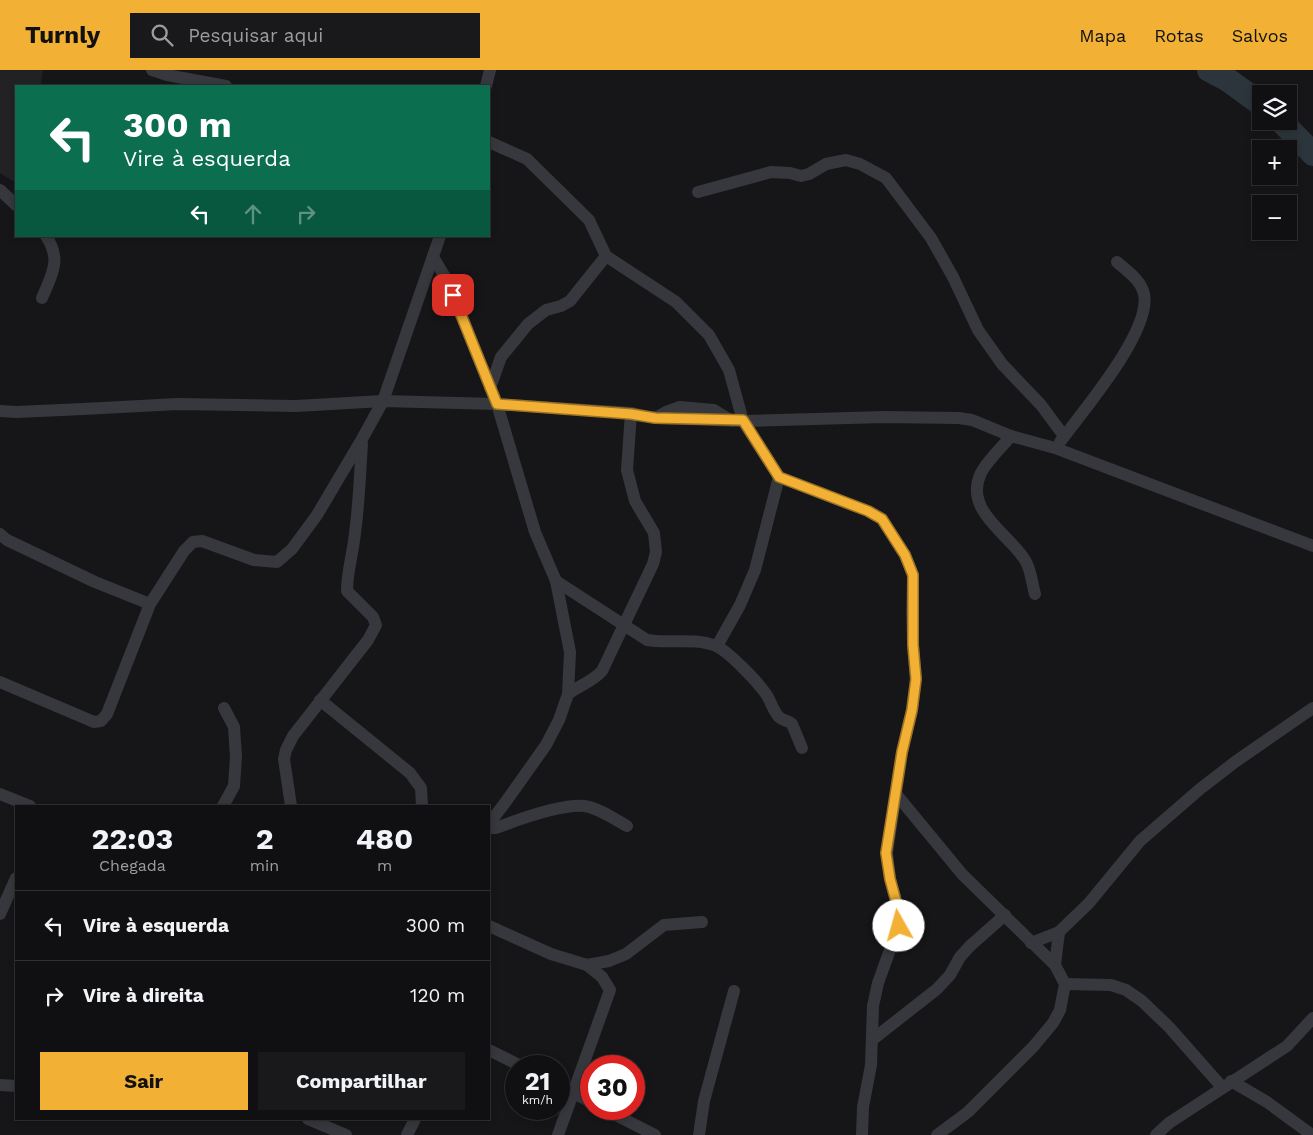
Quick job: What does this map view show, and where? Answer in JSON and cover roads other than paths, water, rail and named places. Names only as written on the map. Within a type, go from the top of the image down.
[{"type":"street","points":[[152,70],[167,76],[220,85]]},
{"type":"street","points":[[486,85],[490,70]]},
{"type":"street","points":[[490,142],[528,159],[589,220],[606,256],[676,302],[709,335],[729,370],[737,420],[779,477],[868,511],[882,519],[905,555],[913,575],[913,645],[916,679],[886,853],[890,879],[899,912],[899,926],[878,983],[873,1006],[871,1066],[863,1107],[862,1135]]},
{"type":"street","points":[[698,192],[771,172],[790,173],[801,176],[826,164],[846,160],[860,164],[886,178],[931,238],[953,277],[978,330],[1002,364],[1041,405],[1064,436]]},
{"type":"street","points":[[0,190],[15,204]]},
{"type":"street","points":[[42,298],[56,257],[46,237]]},
{"type":"street","points":[[0,682],[94,722],[101,721],[107,714],[150,604],[184,551],[193,542],[202,541],[254,560],[277,562],[292,549],[318,515],[383,401],[440,237]]},
{"type":"street","points":[[490,388],[501,358],[536,316],[570,301],[606,256]]},
{"type":"street","points":[[433,257],[448,282],[497,404],[535,532],[556,581],[570,652],[568,694],[559,720],[546,745],[490,823]]},
{"type":"street","points":[[1055,448],[1112,370],[1138,330],[1144,310],[1144,294],[1139,282],[1117,262]]},
{"type":"street","points":[[482,368],[501,358]]},
{"type":"street","points":[[0,411],[17,412],[178,404],[296,406],[383,401],[497,404],[631,414],[655,418],[680,407],[714,410],[737,420],[883,417],[959,418],[972,420],[1011,436],[1055,448],[1313,546]]},
{"type":"street","points":[[568,694],[596,678],[602,671],[653,564],[656,552],[654,534],[635,501],[629,483],[627,470],[631,414]]},
{"type":"street","points":[[1011,436],[982,471],[978,483],[977,496],[982,512],[1026,562],[1035,594]]},
{"type":"street","points":[[292,805],[284,759],[286,750],[293,736],[368,640],[376,625],[373,617],[347,592],[347,580],[353,556],[356,527],[362,439]]},
{"type":"street","points":[[717,646],[740,605],[755,570],[779,477]]},
{"type":"street","points":[[0,534],[7,540],[95,582],[150,604]]},
{"type":"street","points":[[556,581],[623,625],[638,632],[647,640],[702,643],[717,646],[754,678],[767,695],[778,717],[792,724],[802,748]]},
{"type":"street","points":[[320,700],[410,773],[421,788],[422,805]]},
{"type":"street","points":[[223,805],[234,786],[236,757],[234,727],[224,708]]},
{"type":"street","points":[[1031,943],[1059,932],[1089,903],[1140,841],[1200,789],[1228,767],[1313,708]]},
{"type":"street","points":[[0,794],[28,805]]},
{"type":"street","points":[[896,794],[962,874],[1055,965],[1065,984],[1060,1010],[1053,1023],[1038,1041],[968,1112],[937,1135]]},
{"type":"street","points":[[490,828],[496,828],[556,809],[584,806],[598,810],[627,826]]},
{"type":"street","points":[[0,914],[15,880]]},
{"type":"street","points":[[872,1040],[937,989],[950,975],[960,957],[970,946],[1005,915]]},
{"type":"street","points":[[587,966],[610,961],[626,954],[664,925],[702,922]]},
{"type":"street","points":[[490,926],[551,954],[587,966],[602,977],[610,990],[558,1135]]},
{"type":"street","points":[[1055,965],[1059,932]]},
{"type":"street","points":[[1065,984],[1111,985],[1126,990],[1142,1001],[1227,1084],[1267,1102],[1312,1135]]},
{"type":"street","points":[[699,1135],[704,1101],[734,991]]},
{"type":"street","points":[[1156,1135],[1168,1123],[1287,1046],[1313,1018]]},
{"type":"street","points":[[490,1050],[505,1058]]},
{"type":"street","points":[[0,1085],[15,1086]]},
{"type":"street","points":[[570,1092],[580,1096]]},
{"type":"street","points":[[310,1120],[346,1135]]},
{"type":"street","points":[[407,1135],[414,1120]]},
{"type":"street","points":[[626,1120],[655,1135]]},
{"type":"waterway","points":[[1209,70],[1228,80],[1252,97]]},
{"type":"waterway","points":[[1290,130],[1313,154]]}]
